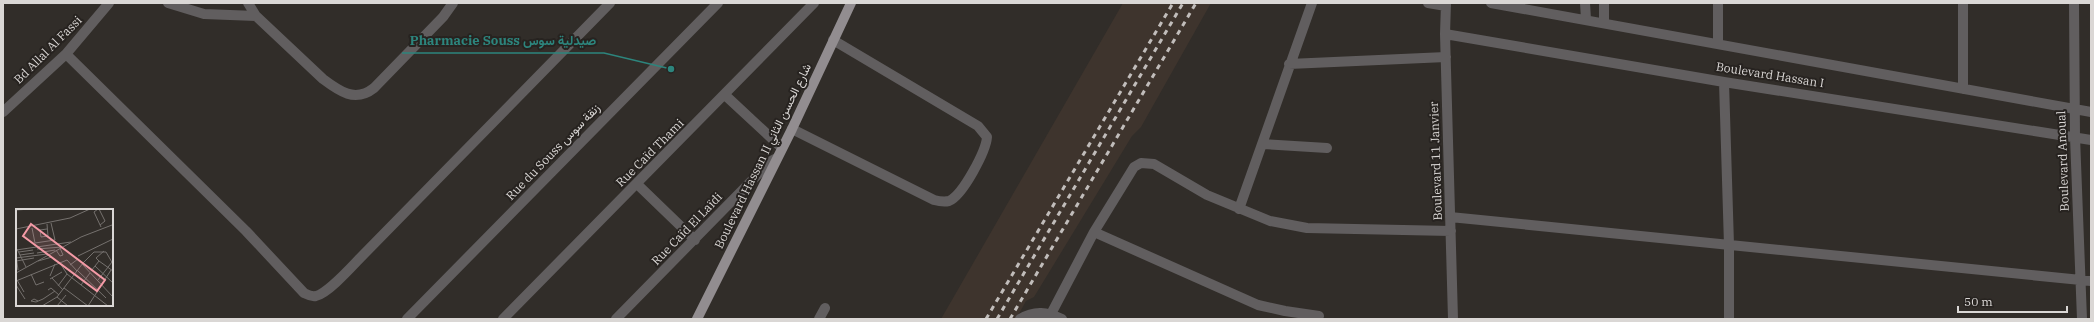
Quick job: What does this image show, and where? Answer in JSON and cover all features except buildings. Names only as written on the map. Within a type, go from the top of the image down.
[{"type":"main road","name":"Boulevard Hassan II شارع الحسن الثاني","points":[[697,319],[792,129],[851,3]]},
{"type":"street","name":"Bd Allal Al Fassi","points":[[3,112],[66,54],[109,3]]},
{"type":"street","points":[[168,3],[204,14],[256,16]]},
{"type":"street","points":[[248,3],[256,16],[323,79],[335,88],[354,96],[368,93],[374,88],[443,17],[453,3]]},
{"type":"street","points":[[66,54],[246,231],[304,293],[314,296],[320,294],[328,288],[364,254],[610,3]]},
{"type":"street","name":"Rue du Souss زنقة سوس","points":[[407,319],[718,3]]},
{"type":"street","name":"Rue Caïd Thami","points":[[504,319],[814,3]]},
{"type":"street","points":[[1239,209],[1263,144],[1289,64],[1312,3]]},
{"type":"street","points":[[1428,3],[1446,4]]},
{"type":"street","name":"Boulevard Hassan I","points":[[1490,3],[1586,19],[2091,112]]},
{"type":"street","points":[[1585,3],[1586,19]]},
{"type":"street","points":[[1604,3],[1604,23]]},
{"type":"street","points":[[1718,3],[1718,44]]},
{"type":"street","points":[[1963,3],[1963,89]]},
{"type":"street","name":"Boulevard Anoual","points":[[2074,3],[2075,137],[2082,319]]},
{"type":"street","name":"Boulevard 11 Janvier","points":[[1446,4],[1445,34],[1452,319]]},
{"type":"street","name":"Boulevard Hassan I","points":[[1445,34],[1724,82],[2091,140]]},
{"type":"street","points":[[792,129],[934,200],[941,202],[949,201],[962,189],[983,151],[987,137],[978,126],[833,40]]},
{"type":"street","points":[[1289,64],[1446,57]]},
{"type":"street","points":[[1724,82],[1729,245],[1729,319]]},
{"type":"street","points":[[725,95],[782,148]]},
{"type":"street","points":[[1263,144],[1327,148]]},
{"type":"street","name":"Rue Caïd El Laïdi","points":[[616,319],[695,240],[771,160],[777,158]]},
{"type":"street","points":[[1051,314],[1094,232],[1134,167],[1141,163],[1154,164],[1207,195],[1239,209],[1270,220],[1306,228],[1451,231]]},
{"type":"street","points":[[637,184],[695,240]]},
{"type":"street","points":[[1450,217],[2091,281]]},
{"type":"street","points":[[1094,232],[1258,305],[1285,312],[1319,316]]},
{"type":"street","points":[[819,319],[825,308]]},
{"type":"street","points":[[1020,319],[1036,312],[1051,314],[1062,319]]},
{"type":"shaded area","points":[[1123,3],[1211,3],[1141,127],[1132,136],[1034,297],[1026,301],[1016,319],[941,319]]},
{"type":"railway","points":[[986,319],[1173,3]]},
{"type":"railway","points":[[997,319],[1183,3]]},
{"type":"railway","points":[[1010,319],[1196,3]]},
{"type":"place","name":"Pharmacie Souss صيدلية سوس","points":[[671,69]]}]
